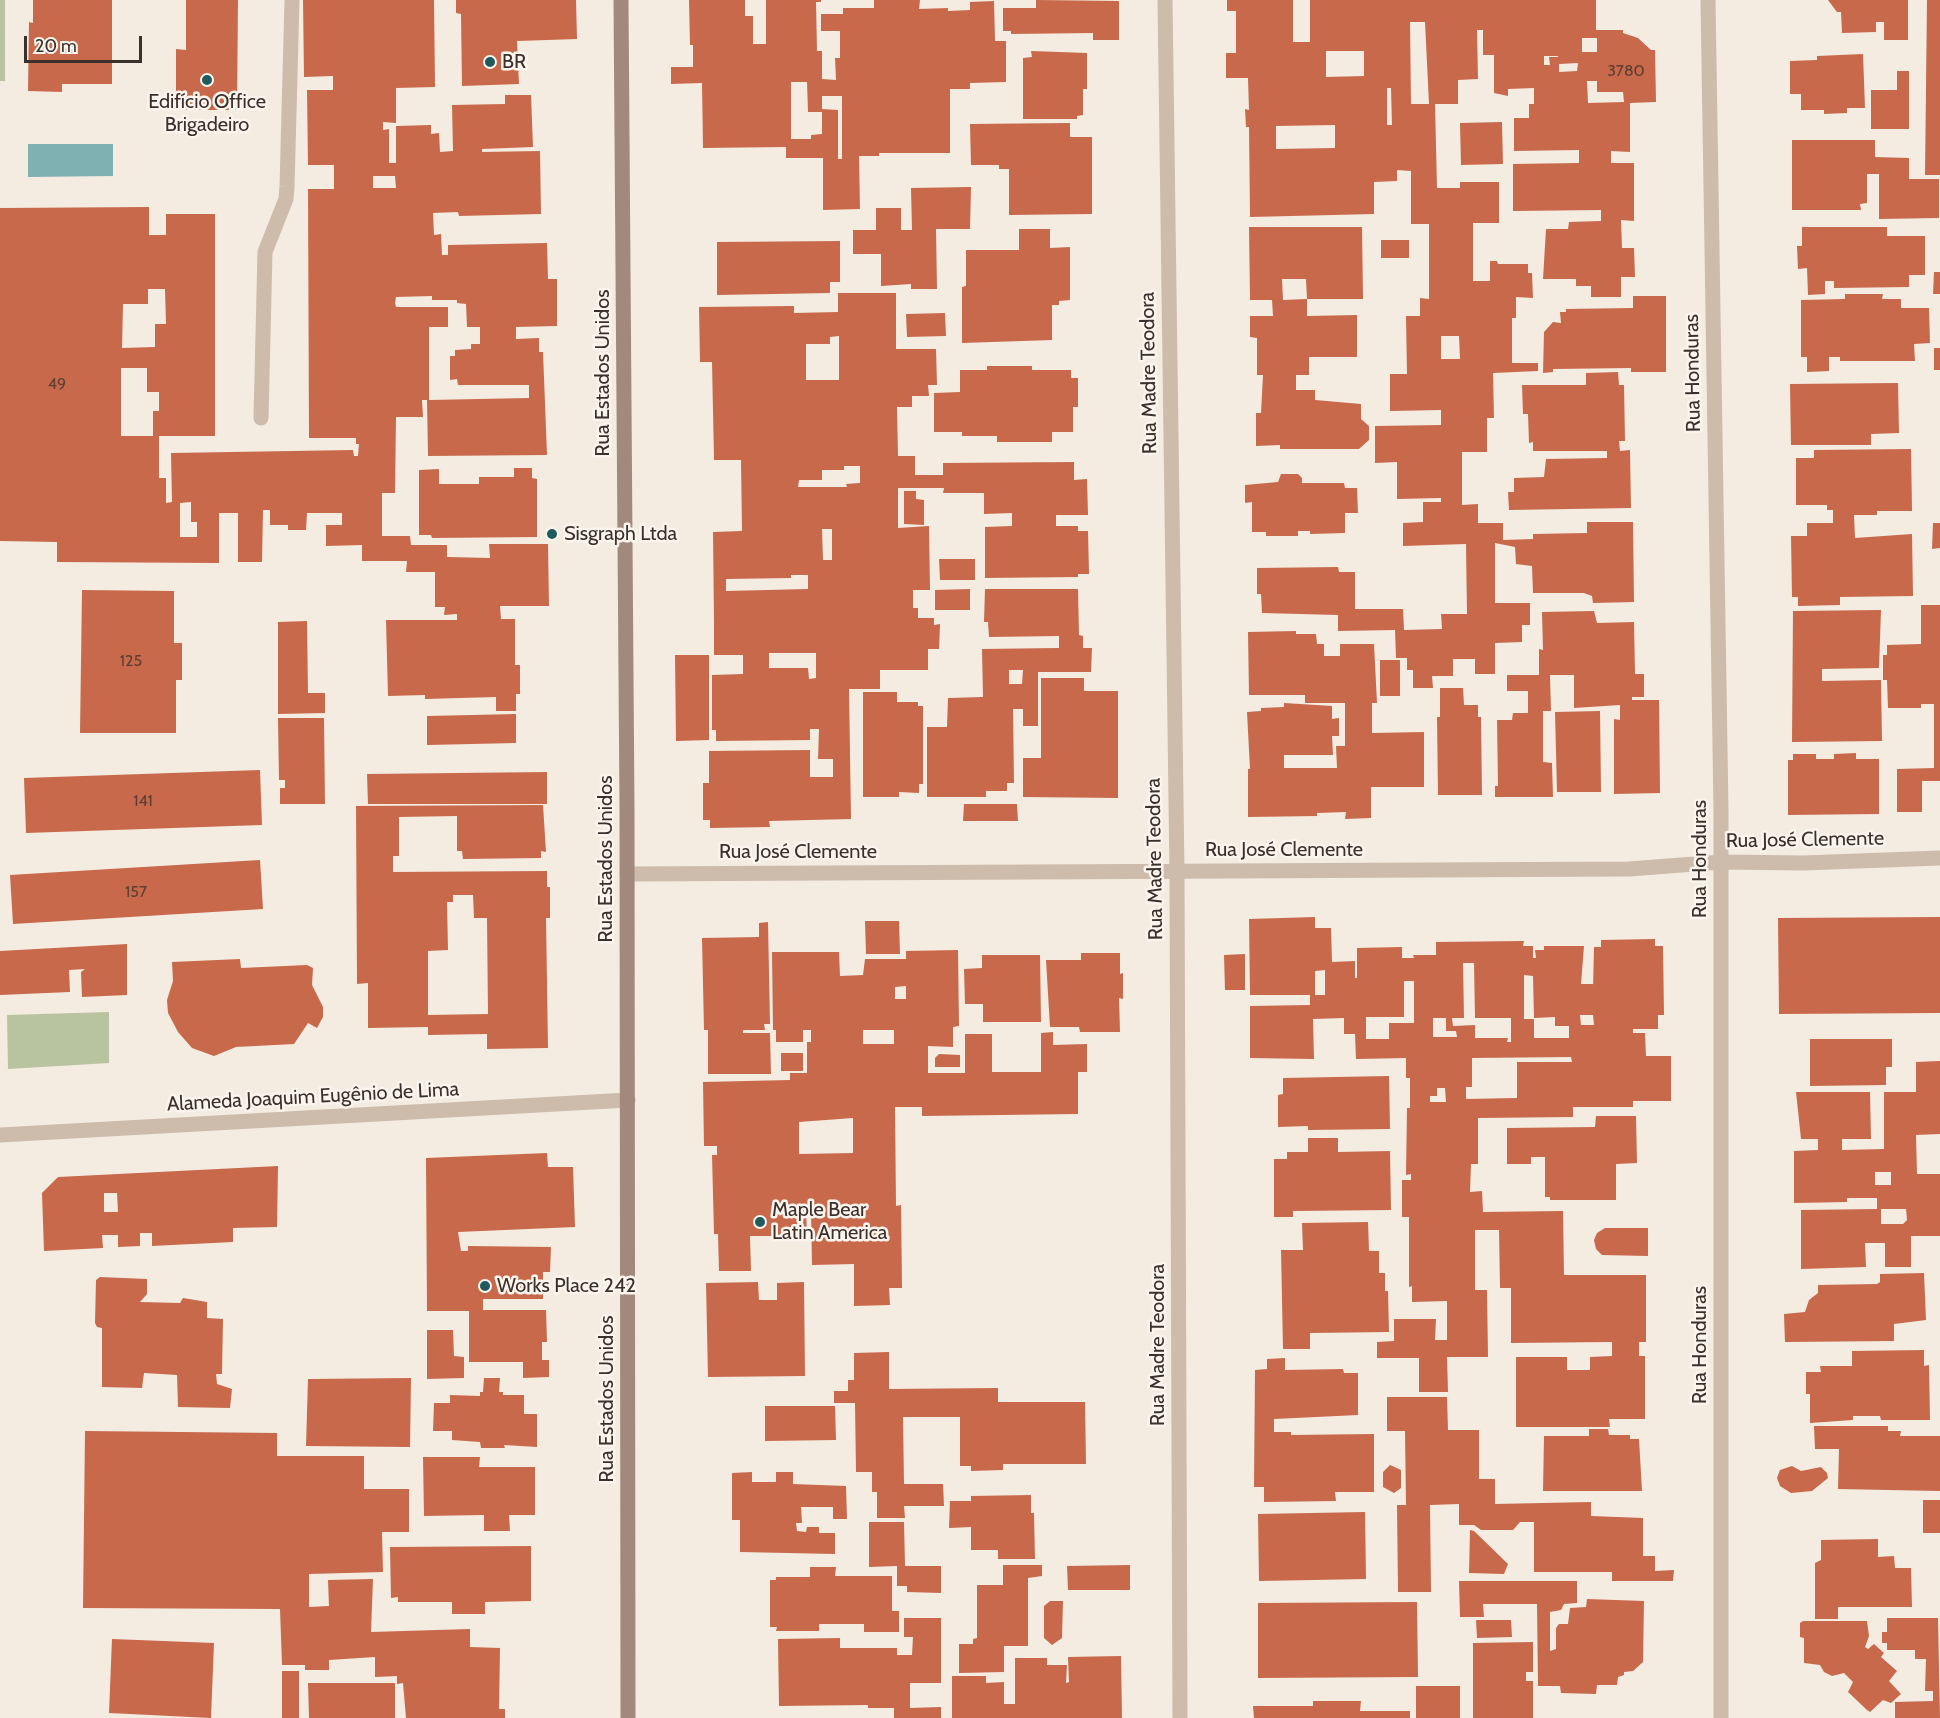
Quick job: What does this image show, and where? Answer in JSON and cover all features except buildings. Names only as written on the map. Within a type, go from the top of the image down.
[{"type":"main road","name":"Rua Estados Unidos","points":[[621,0],[628,1100],[628,1718]]},
{"type":"street","points":[[261,418],[265,252],[286,199],[287,187],[292,0]]},
{"type":"street","name":"Rua Madre Teodora","points":[[1165,0],[1177,871],[1180,1718]]},
{"type":"street","name":"Rua Honduras","points":[[1708,0],[1721,862],[1721,1718]]},
{"type":"street","name":"Rua José Clemente","points":[[627,874],[1629,869],[1721,862],[1803,863],[1940,858]]},
{"type":"street","name":"Alameda Joaquim Eugênio de Lima","points":[[0,1135],[628,1100]]},
{"type":"green space","points":[[0,0],[5,0],[5,81],[0,81]]},
{"type":"green space","points":[[109,1012],[109,1063],[8,1069],[7,1015]]},
{"type":"water","points":[[28,144],[113,144],[113,176],[28,177]]},
{"type":"place","name":"BR","points":[[490,62]]},
{"type":"place","name":"Edifício Office Brigadeiro","points":[[207,80]]},
{"type":"place","name":"Sisgraph Ltda","points":[[552,534]]},
{"type":"place","name":"Maple Bear Latin America","points":[[760,1222]]},
{"type":"place","name":"Works Place 242","points":[[485,1286]]}]
